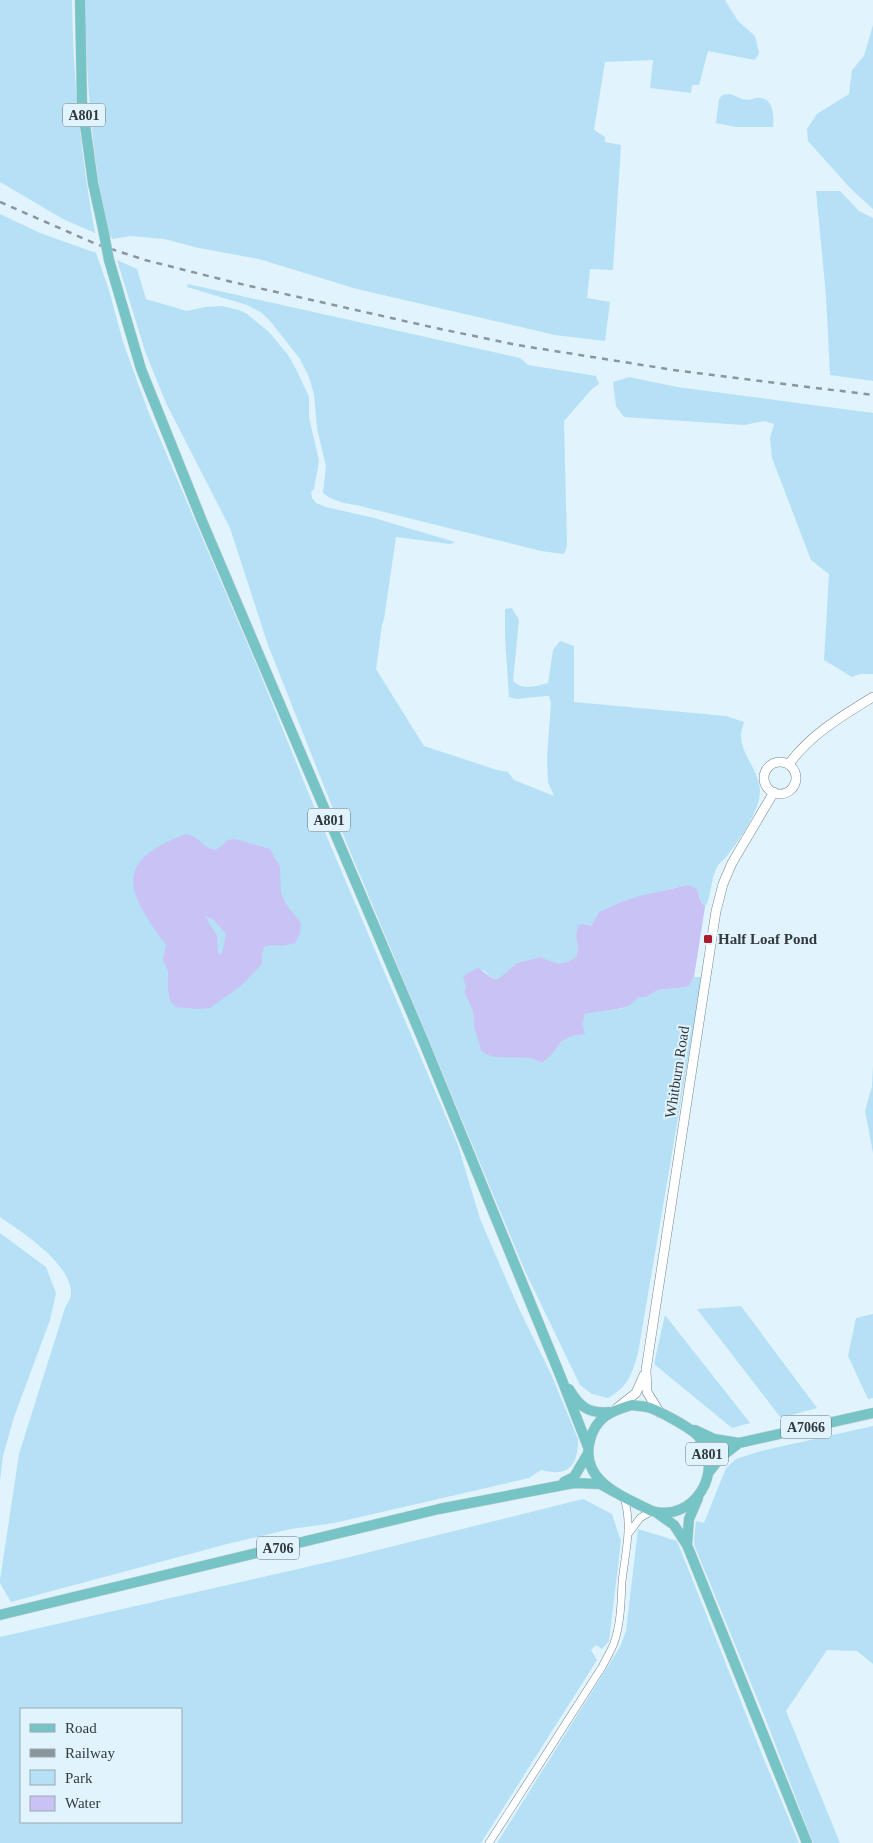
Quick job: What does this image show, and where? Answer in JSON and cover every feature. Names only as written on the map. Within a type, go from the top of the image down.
[{"type":"main road","name":"A801","points":[[80,0],[82,103],[93,183],[109,260],[141,369],[418,1029],[560,1375],[588,1451],[593,1472],[609,1488],[674,1525],[687,1545],[807,1843]]},
{"type":"main road","points":[[789,764],[800,748],[815,734],[873,697]]},
{"type":"main road","points":[[775,762],[789,764],[796,774],[796,783],[787,792],[774,792],[766,785],[764,780],[766,768],[775,762]]},
{"type":"main road","name":"Whitburn Road","points":[[660,1413],[647,1392],[646,1370],[716,911],[723,884],[732,863],[774,792]]},
{"type":"main road","name":"Whitburn Road","points":[[612,1411],[636,1392],[646,1370]]},
{"type":"main road","name":"A801","points":[[560,1375],[582,1406],[597,1413],[632,1405],[647,1408],[660,1413],[697,1434],[709,1463],[709,1472],[691,1514],[687,1545]]},
{"type":"main road","points":[[588,1451],[596,1424],[612,1411]]},
{"type":"main road","name":"A7066","points":[[682,1425],[714,1439],[739,1443],[873,1413]]},
{"type":"main road","name":"A7066","points":[[709,1472],[721,1457],[739,1443]]},
{"type":"main road","name":"A706","points":[[556,1487],[574,1477],[588,1451]]},
{"type":"main road","name":"A706","points":[[0,1615],[439,1509],[574,1483],[600,1484],[620,1495]]},
{"type":"main road","name":"A801","points":[[654,1512],[668,1512],[684,1507],[702,1491]]},
{"type":"street","points":[[490,1843],[602,1667],[614,1644],[619,1625],[628,1533],[628,1513],[620,1495]]},
{"type":"street","points":[[628,1533],[640,1518],[654,1512]]},
{"type":"green space","points":[[0,0],[72,0],[74,59],[79,117],[95,233],[63,219],[0,182]]},
{"type":"green space","points":[[85,0],[725,0],[738,21],[755,36],[759,53],[755,60],[708,51],[699,85],[692,85],[691,93],[650,88],[653,60],[605,62],[594,130],[605,137],[605,142],[621,145],[613,270],[590,269],[587,298],[610,302],[605,341],[555,335],[357,289],[259,259],[199,248],[164,239],[130,236],[113,239],[108,235],[102,206],[94,147],[88,89]]},
{"type":"green space","points":[[873,25],[873,209],[851,189],[808,141],[807,129],[817,114],[849,94],[852,70],[864,56]]},
{"type":"green space","points":[[730,94],[746,100],[765,99],[771,105],[773,127],[736,127],[716,123],[719,99],[722,95]]},
{"type":"green space","points":[[816,191],[840,191],[859,211],[873,218],[873,381],[830,375],[826,295]]},
{"type":"green space","points":[[0,214],[40,233],[96,253],[109,290],[123,342],[148,411],[458,1145],[480,1219],[519,1309],[551,1374],[578,1439],[576,1457],[570,1468],[565,1471],[550,1472],[541,1470],[529,1478],[334,1523],[291,1529],[227,1544],[11,1602],[0,1580],[19,1454],[71,1294],[69,1283],[55,1260],[32,1240],[0,1217]]},
{"type":"green space","points":[[117,260],[137,269],[146,299],[187,311],[222,306],[239,310],[247,314],[269,332],[288,355],[309,397],[309,417],[319,461],[314,489],[311,492],[312,498],[316,503],[455,542],[451,544],[396,537],[382,625],[376,669],[424,746],[508,772],[514,780],[554,796],[548,782],[547,757],[551,703],[549,696],[517,699],[509,697],[505,609],[512,608],[519,620],[513,681],[521,686],[530,687],[548,683],[553,650],[560,641],[574,646],[574,702],[726,716],[744,722],[741,734],[742,744],[757,776],[760,791],[759,799],[753,816],[743,834],[717,867],[705,907],[700,900],[697,889],[688,886],[623,901],[599,912],[591,926],[583,924],[576,937],[578,948],[576,957],[559,964],[540,957],[517,963],[498,979],[492,978],[483,970],[466,987],[464,992],[473,1011],[474,1027],[513,1057],[531,1058],[542,1063],[577,1027],[585,1014],[626,1007],[639,997],[648,996],[659,990],[689,986],[694,977],[702,977],[638,1353],[634,1367],[625,1384],[608,1398],[592,1394],[580,1385],[525,1271],[347,844],[268,645],[230,528],[166,403],[145,351]]},
{"type":"green space","points":[[188,284],[520,358],[528,365],[596,376],[599,384],[591,390],[564,421],[567,546],[564,554],[541,551],[334,500],[327,496],[323,493],[326,466],[317,428],[314,394],[309,377],[300,359],[262,313],[247,305],[187,287]]},
{"type":"green space","points":[[629,377],[677,387],[873,413],[873,674],[860,674],[852,677],[824,660],[829,574],[811,560],[772,458],[770,438],[774,424],[764,421],[744,425],[624,417],[616,406],[613,382]]},
{"type":"green space","points":[[873,1066],[873,1153],[865,1111],[872,1086]]},
{"type":"green space","points":[[0,1233],[46,1267],[56,1293],[50,1320],[14,1417],[3,1456],[0,1480]]},
{"type":"green space","points":[[741,1306],[817,1408],[781,1418],[697,1309]]},
{"type":"green space","points":[[873,1314],[873,1398],[868,1399],[848,1356],[856,1318]]},
{"type":"green space","points":[[665,1315],[750,1423],[732,1428],[654,1364]]},
{"type":"green space","points":[[873,1426],[873,1664],[857,1651],[827,1650],[786,1711],[840,1843],[813,1843],[766,1720],[695,1547],[696,1521],[704,1523],[726,1468],[736,1459],[761,1451]]},
{"type":"green space","points":[[583,1499],[612,1514],[621,1541],[609,1641],[602,1649],[596,1645],[591,1650],[597,1660],[481,1843],[0,1843],[0,1637],[346,1558]]},
{"type":"green space","points":[[638,1529],[677,1541],[799,1843],[497,1843],[620,1647],[626,1631]]},
{"type":"water","points":[[186,834],[210,849],[215,850],[227,840],[235,839],[270,849],[280,867],[281,893],[286,904],[301,923],[300,934],[295,943],[264,947],[262,964],[242,985],[210,1008],[176,1007],[170,1001],[168,971],[163,960],[166,945],[142,909],[135,894],[133,880],[136,867],[146,856],[162,845]],"holes":[[[205,916],[214,920],[226,934],[222,954],[219,954],[218,951],[217,936]]]},
{"type":"water","name":"Half Loaf Pond","points":[[688,885],[697,889],[700,900],[705,907],[694,977],[689,986],[659,990],[648,996],[639,997],[627,1007],[585,1014],[582,1024],[585,1034],[575,1035],[563,1041],[542,1063],[531,1058],[493,1057],[482,1052],[474,1027],[473,1011],[464,992],[466,987],[463,977],[466,974],[478,968],[492,978],[498,979],[517,963],[540,957],[559,964],[569,961],[576,957],[578,926],[583,924],[591,926],[599,912],[623,901]]},
{"type":"railway","points":[[0,202],[96,244],[145,260],[232,282],[431,327],[517,345],[680,371],[873,395]]},
{"type":"place","name":"Half Loaf Pond","points":[[708,939]]}]
